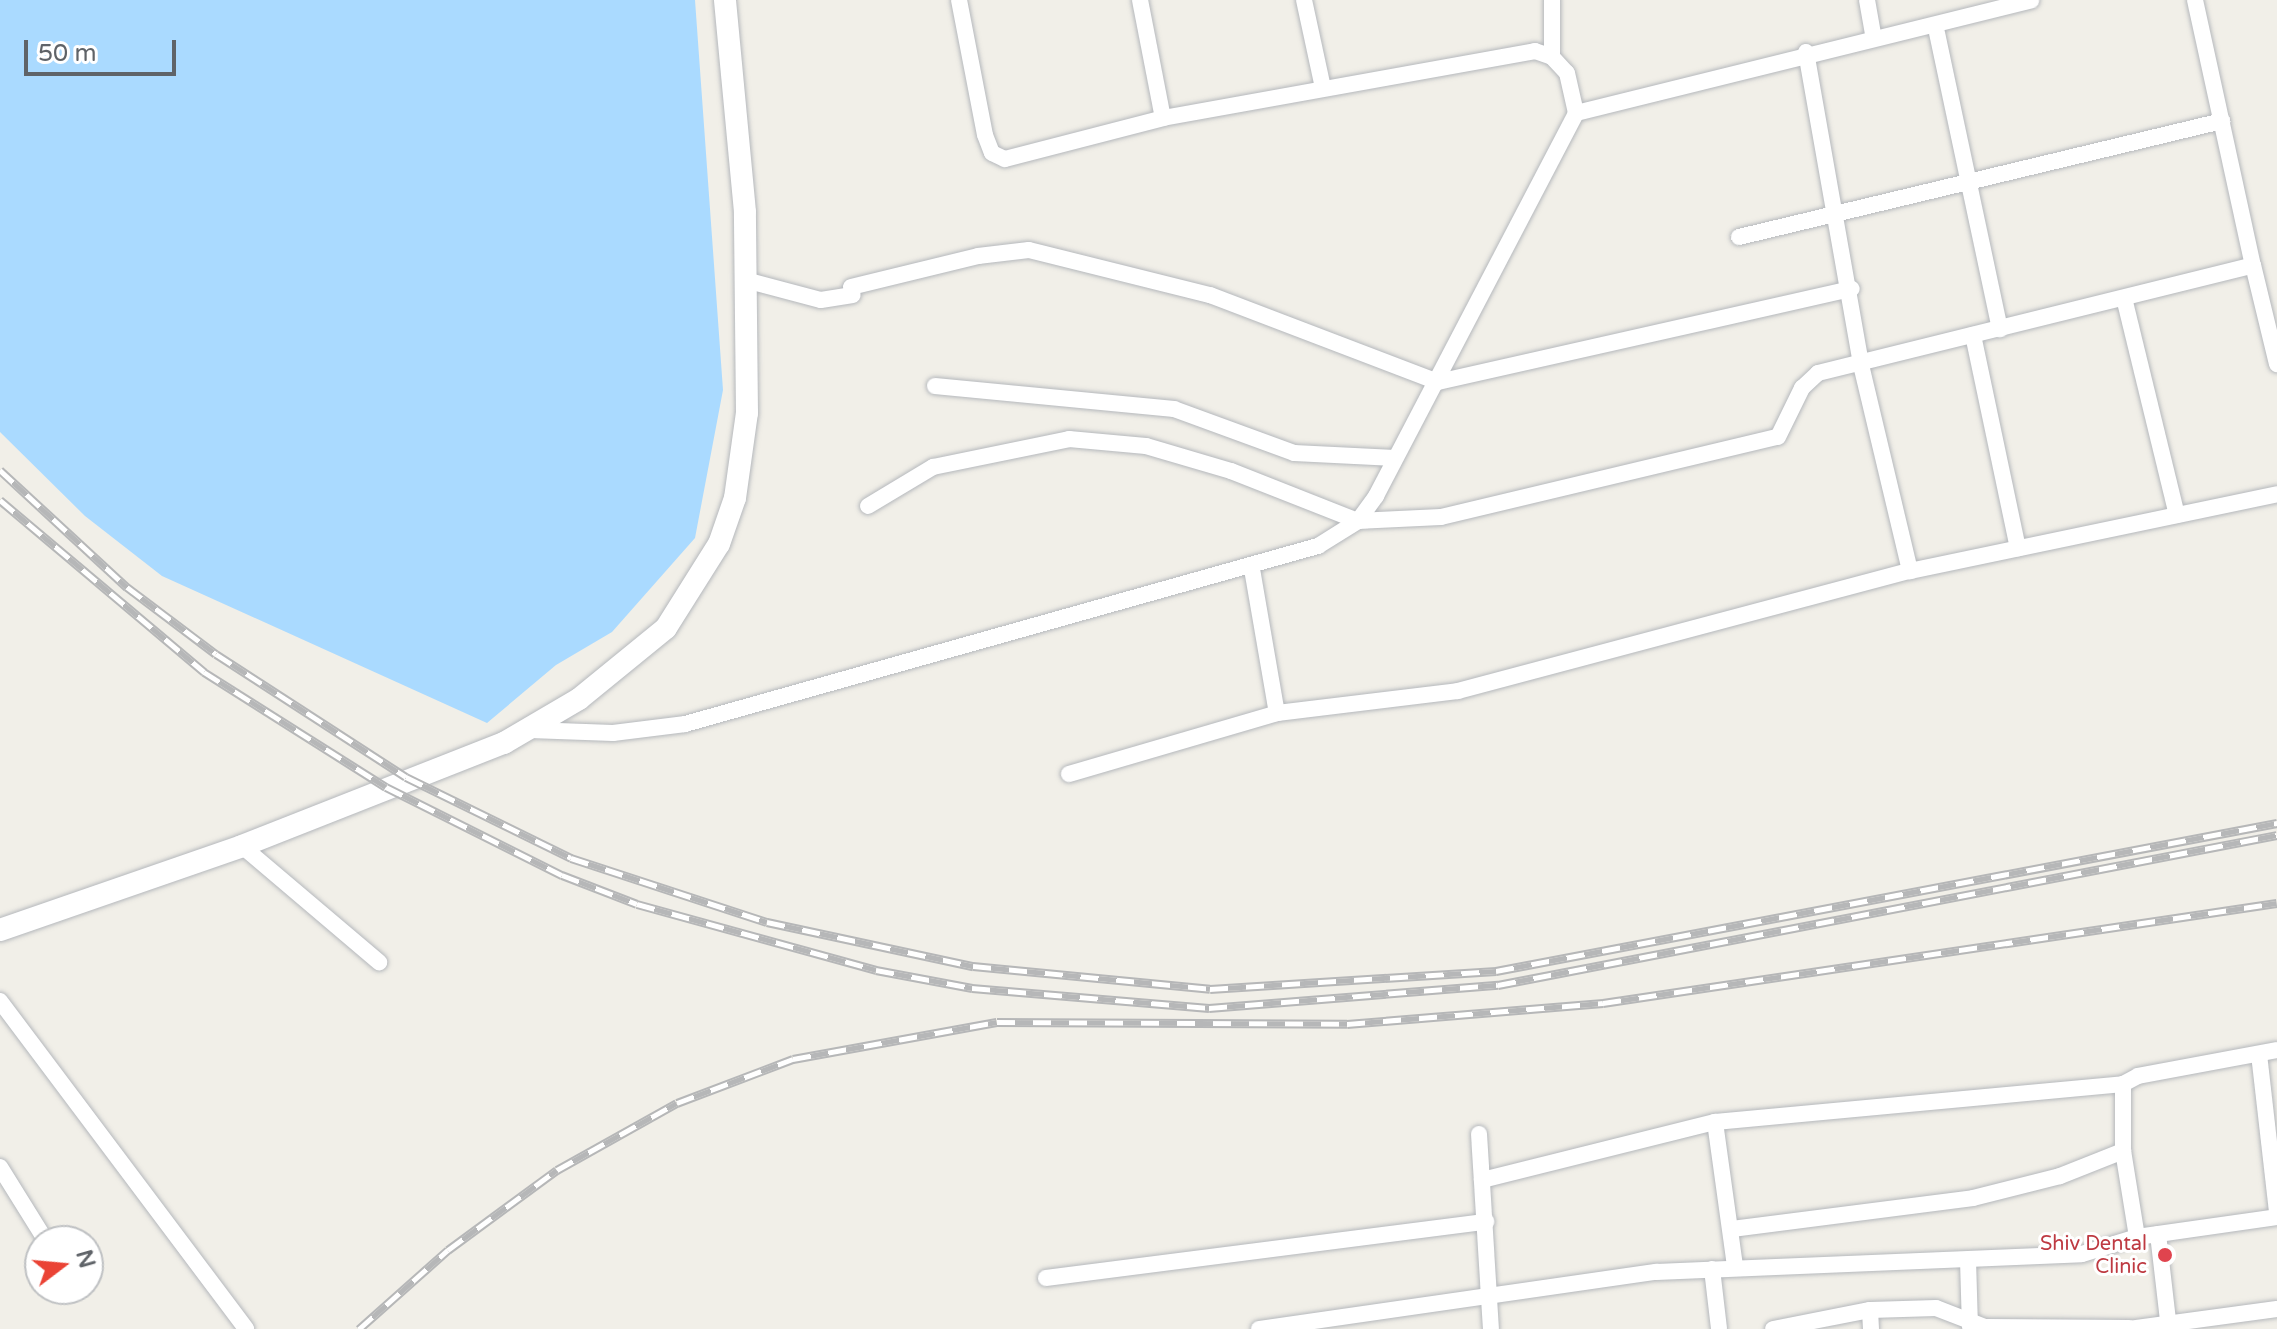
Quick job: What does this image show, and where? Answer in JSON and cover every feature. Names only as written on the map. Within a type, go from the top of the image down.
[{"type":"main road","points":[[0,930],[242,846],[530,730],[628,663],[666,628],[719,544],[735,498],[747,413],[749,281],[727,0]]},
{"type":"street","points":[[530,730],[613,733],[685,724],[1252,569],[1318,546],[1358,521],[1376,496],[1576,113],[1567,73],[1552,57],[1535,51],[1163,118],[1024,158],[992,153],[959,0]]},
{"type":"street","points":[[1140,0],[1163,118]]},
{"type":"street","points":[[1304,0],[1323,88]]},
{"type":"street","points":[[1552,0],[1552,57]]},
{"type":"street","points":[[1867,0],[1873,34]]},
{"type":"street","points":[[1576,113],[1974,6],[2031,0]]},
{"type":"street","points":[[2195,0],[2253,265],[2268,291],[2277,364]]},
{"type":"street","points":[[1937,33],[1972,184],[2000,329]]},
{"type":"street","points":[[1806,52],[1852,289],[1861,365],[1910,571]]},
{"type":"street","points":[[1739,237],[1839,217],[2222,121]]},
{"type":"street","points":[[749,281],[821,300],[978,256],[1029,250],[1210,295],[1438,382],[1852,289]]},
{"type":"street","points":[[868,506],[933,467],[1069,439],[1160,450],[1358,521],[1441,517],[1778,437],[1802,388],[1818,373],[2125,302],[2253,265]]},
{"type":"street","points":[[2125,302],[2177,515]]},
{"type":"street","points":[[1973,335],[2018,548]]},
{"type":"street","points":[[935,386],[1174,409],[1294,453],[1395,458]]},
{"type":"street","points":[[1069,774],[1277,713],[1458,691],[1910,571],[2277,494]]},
{"type":"street","points":[[1252,569],[1277,713]]},
{"type":"street","points":[[242,846],[379,962]]},
{"type":"street","points":[[0,1001],[246,1329]]},
{"type":"street","points":[[1482,1180],[1715,1122],[2123,1084],[2138,1076],[2277,1050]]},
{"type":"street","points":[[1259,1329],[1712,1269],[2082,1254],[2137,1237],[2277,1215],[2272,1130],[2259,1054]]},
{"type":"street","points":[[2123,1084],[2123,1151],[2137,1237]]},
{"type":"street","points":[[1715,1122],[1735,1267]]},
{"type":"street","points":[[1479,1134],[1491,1329]]},
{"type":"street","points":[[1732,1229],[1973,1198],[2060,1176],[2123,1151]]},
{"type":"street","points":[[0,1167],[36,1225]]},
{"type":"street","points":[[1046,1278],[1486,1222]]},
{"type":"street","points":[[2158,1234],[2168,1325]]},
{"type":"street","points":[[1968,1260],[1970,1326]]},
{"type":"street","points":[[1712,1269],[1719,1329]]},
{"type":"street","points":[[1773,1329],[1870,1310],[1936,1308],[1955,1311],[1970,1326],[2129,1329],[2277,1309]]},
{"type":"street","points":[[1870,1310],[1871,1329]]},
{"type":"water","points":[[0,0],[695,0],[723,390],[695,538],[612,632],[556,665],[487,723],[162,576],[85,516],[0,432]]},
{"type":"railway","points":[[0,470],[127,587],[216,654],[406,777],[571,858],[767,922],[973,966],[1210,989],[1496,971],[2277,823]]},
{"type":"railway","points":[[0,500],[204,672],[386,787],[562,875],[637,904],[876,970],[972,988],[1209,1008],[1498,985],[2277,835]]},
{"type":"railway","points":[[359,1329],[448,1250],[557,1170],[677,1103],[793,1059],[997,1022],[1347,1024],[1603,1003],[2277,903]]},
{"type":"place","name":"Shiv Dental Clinic","points":[[2165,1255]]}]
